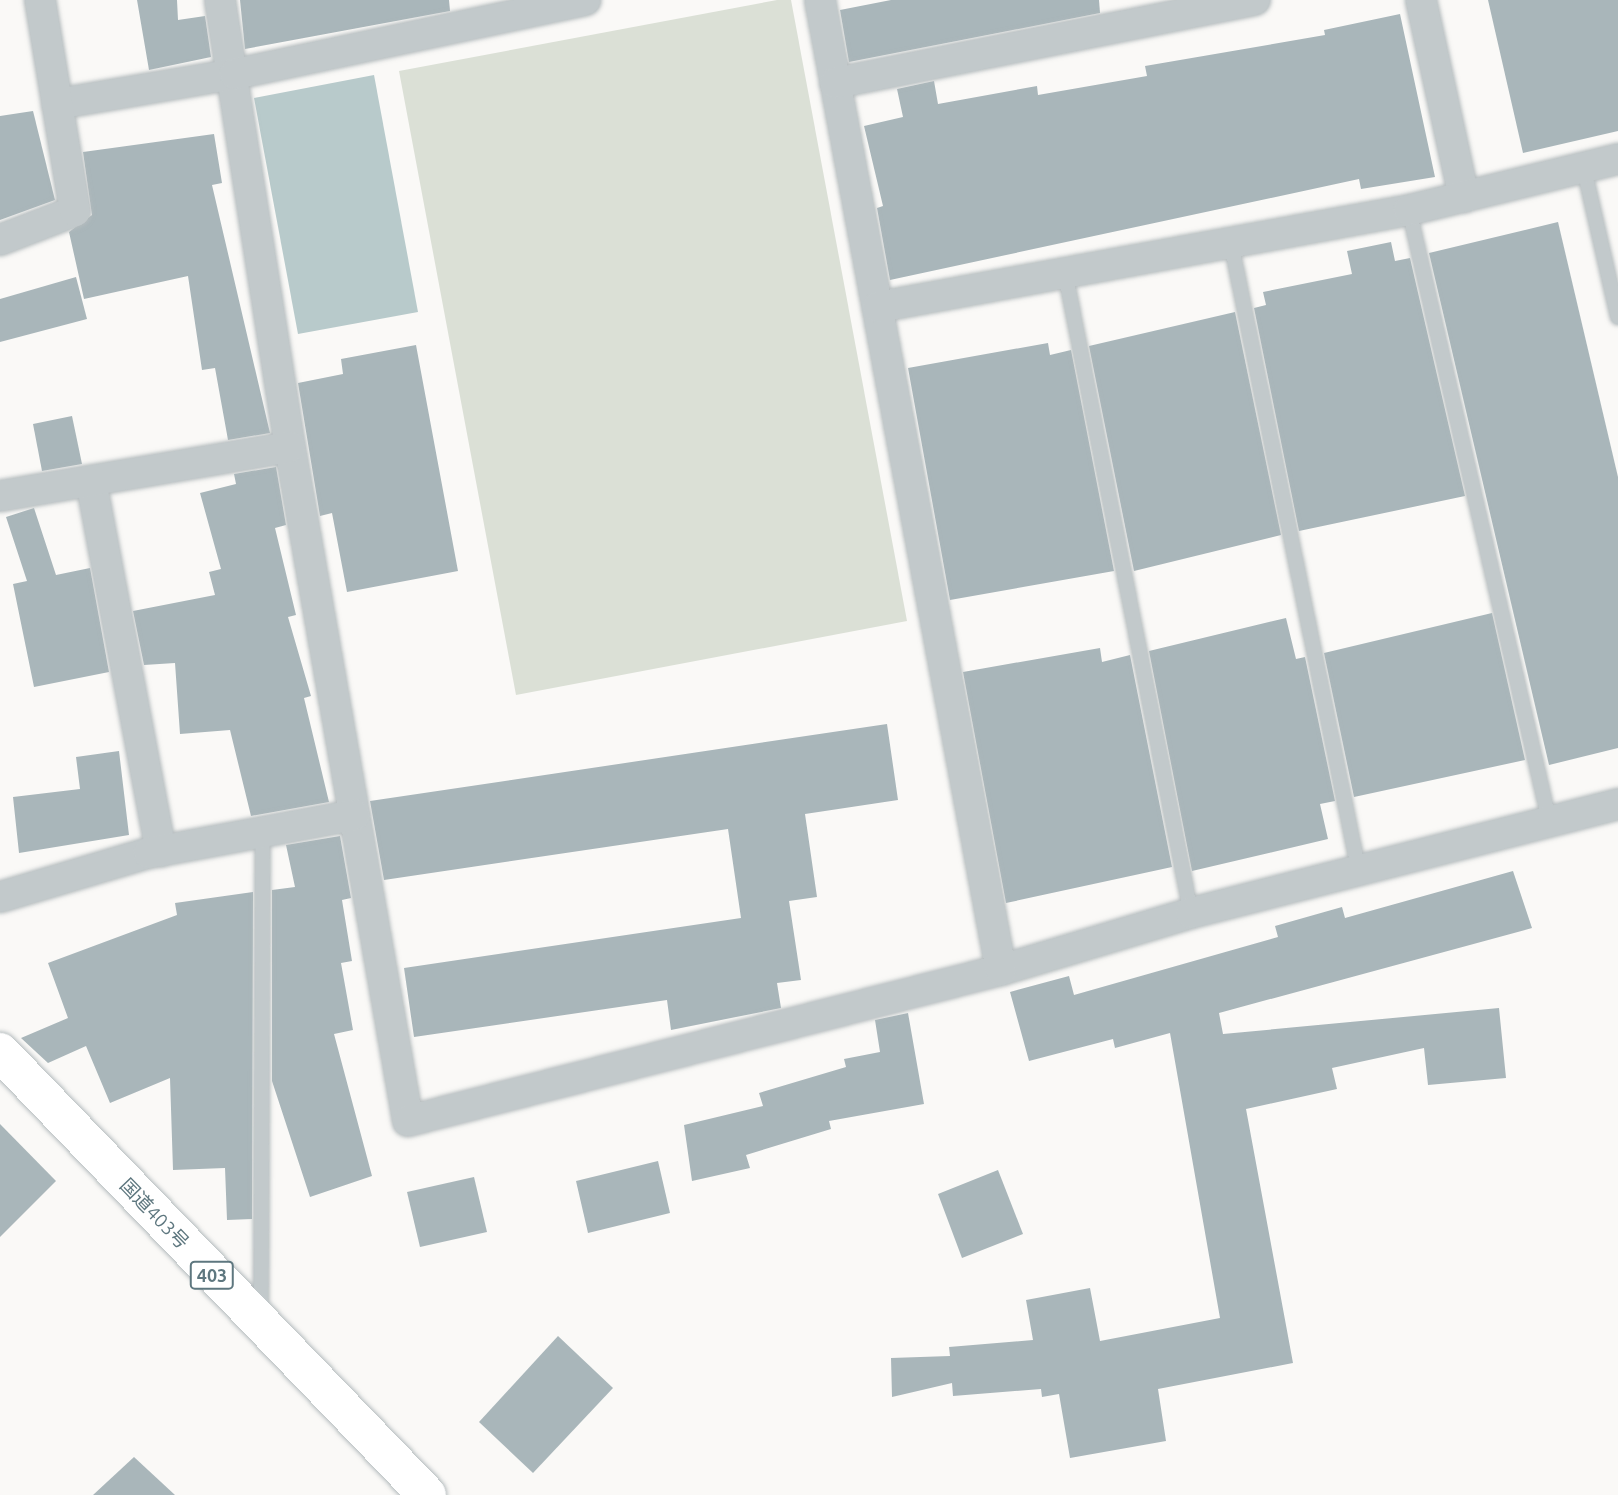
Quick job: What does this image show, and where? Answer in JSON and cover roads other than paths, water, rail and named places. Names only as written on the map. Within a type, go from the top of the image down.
[{"type":"highway","name":"国道403号","points":[[0,1052],[427,1495]]},
{"type":"street","points":[[0,240],[75,211],[40,0]]},
{"type":"street","points":[[220,0],[235,74],[290,447],[408,1121],[1002,970],[1191,913],[1550,824],[1618,804]]},
{"type":"street","points":[[57,104],[235,74],[585,0]]},
{"type":"street","points":[[820,0],[1002,970]]},
{"type":"street","points":[[835,83],[1255,0]]},
{"type":"street","points":[[1421,0],[1464,197]]},
{"type":"street","points":[[878,307],[1409,210],[1618,159]]},
{"type":"street","points":[[0,496],[290,447]]},
{"type":"street","points":[[91,481],[161,851]]},
{"type":"street","points":[[0,897],[161,851],[355,816]]},
{"type":"lane","points":[[1584,169],[1618,317]]},
{"type":"lane","points":[[1409,210],[1550,824]]},
{"type":"lane","points":[[1231,243],[1359,872]]},
{"type":"lane","points":[[1065,272],[1191,913]]},
{"type":"lane","points":[[261,1325],[263,832]]}]
